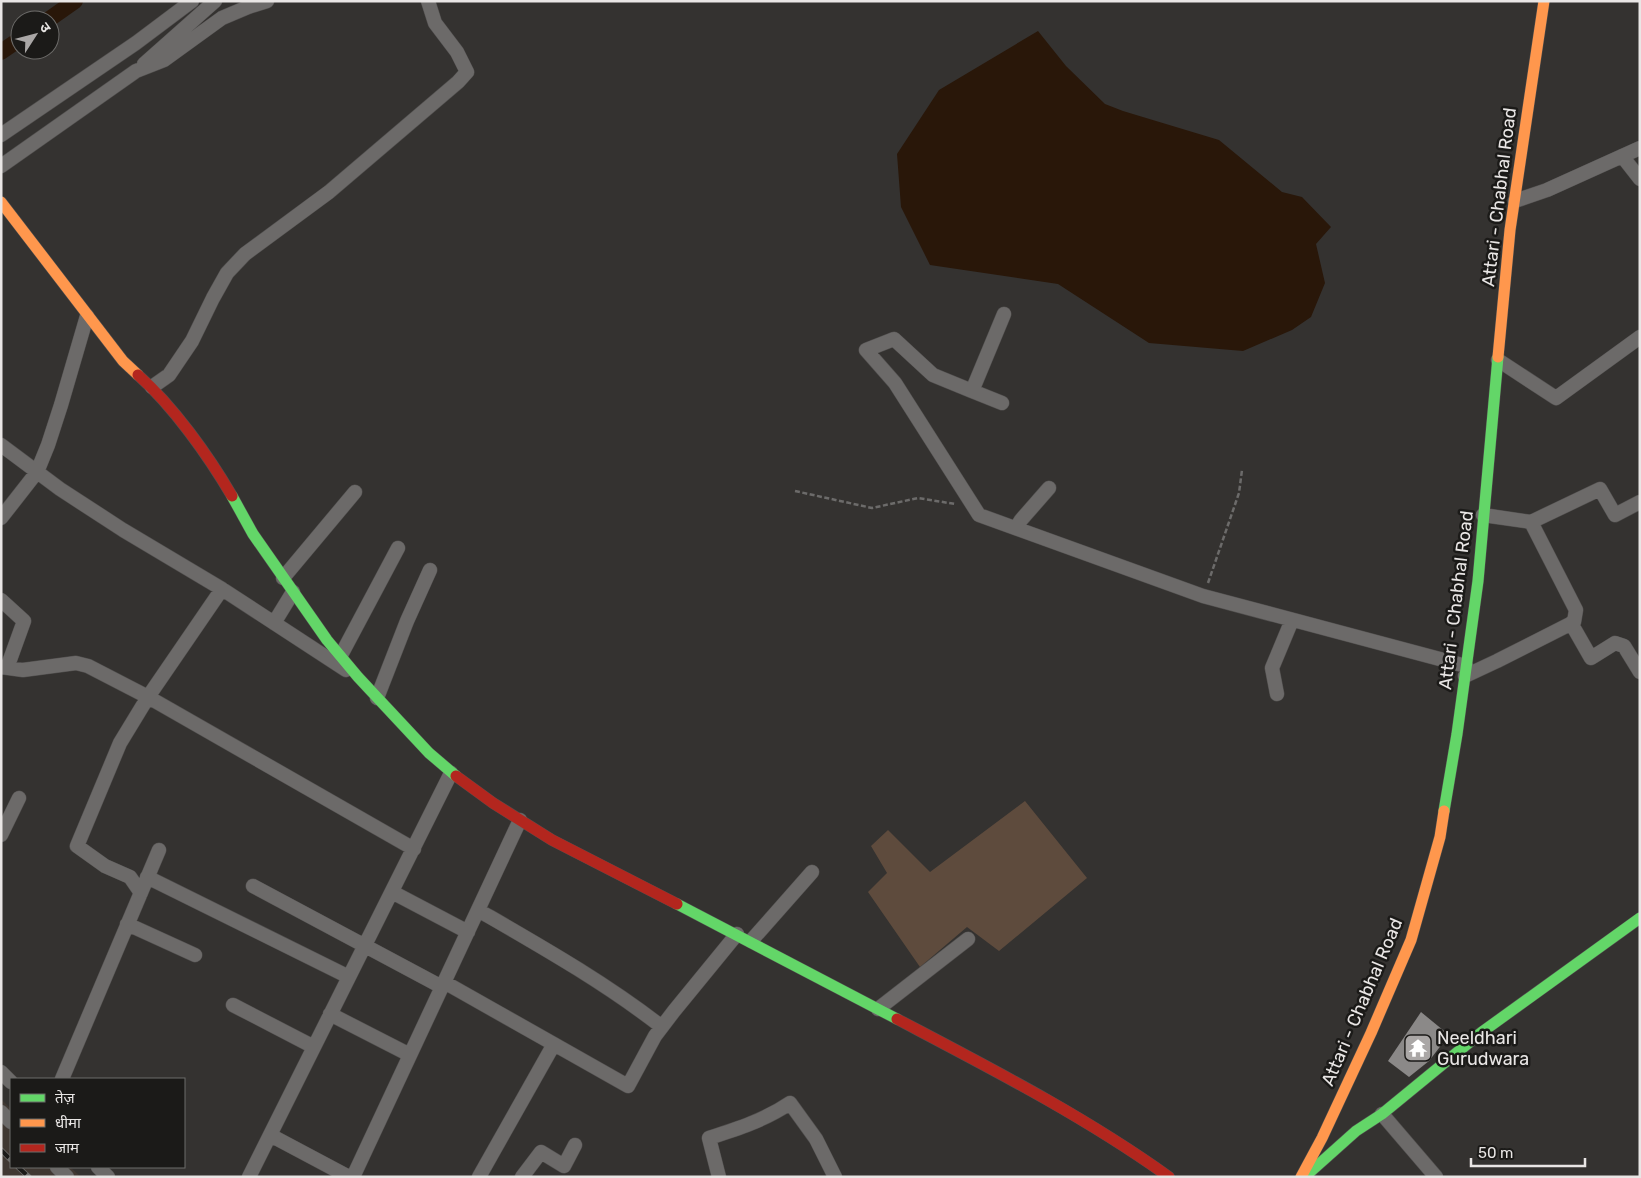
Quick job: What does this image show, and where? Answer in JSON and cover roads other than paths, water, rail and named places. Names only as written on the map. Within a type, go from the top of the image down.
[{"type":"street","points":[[1,135],[136,43],[192,1]]},
{"type":"street","points":[[1,166],[136,71],[215,1]]},
{"type":"street","points":[[136,71],[164,60],[222,18],[267,1]]},
{"type":"street","points":[[152,387],[169,374],[192,341],[227,273],[245,254],[330,192],[458,82],[467,72],[456,52],[435,22],[428,1]]},
{"type":"street","name":"Attari - Chabhal Road","points":[[1302,1177],[1371,1033],[1411,940],[1440,837],[1457,734],[1478,580],[1510,230],[1544,1]]},
{"type":"street","points":[[1515,200],[1547,190],[1640,148]]},
{"type":"street","points":[[1622,156],[1640,179]]},
{"type":"street","points":[[1,202],[87,316],[124,361],[152,387],[193,438],[292,592],[340,656],[429,753],[452,773],[493,803],[552,840],[737,934],[1013,1080],[1137,1154],[1169,1177]]},
{"type":"street","points":[[972,391],[1004,314]]},
{"type":"street","points":[[1,518],[37,472],[48,446],[87,316]]},
{"type":"street","points":[[1498,360],[1556,398],[1640,337]]},
{"type":"street","points":[[1002,403],[933,376],[894,339],[866,350],[895,384],[979,514],[1203,596],[1466,671],[1498,661],[1574,622],[1576,610],[1531,522]]},
{"type":"street","points":[[1,445],[60,489],[123,530],[222,589],[358,677]]},
{"type":"street","points":[[1016,528],[1049,488]]},
{"type":"street","points":[[1483,515],[1531,522],[1600,489],[1615,514],[1640,502]]},
{"type":"street","points":[[283,578],[355,492]]},
{"type":"street","points":[[340,656],[398,548]]},
{"type":"street","points":[[378,698],[407,621],[430,570]]},
{"type":"street","points":[[141,893],[130,877],[105,866],[77,846],[120,743],[148,697],[222,589]]},
{"type":"street","points":[[274,623],[292,592]]},
{"type":"street","points":[[1,600],[24,621],[4,667],[23,670],[76,663],[88,666],[148,697],[414,849]]},
{"type":"street","points":[[1277,694],[1272,668],[1292,620]]},
{"type":"street","points":[[1571,623],[1591,658],[1615,643],[1624,646],[1640,672]]},
{"type":"street","points":[[249,1177],[452,773]]},
{"type":"street","points":[[1,835],[18,798]]},
{"type":"street","points":[[270,1135],[351,1177],[520,820]]},
{"type":"street","points":[[62,1078],[159,850]]},
{"type":"street","points":[[751,942],[812,872]]},
{"type":"street","points":[[147,877],[349,977]]},
{"type":"street","points":[[253,886],[365,946],[443,984],[628,1086],[662,1027],[737,934]]},
{"type":"street","points":[[392,892],[468,932]]},
{"type":"street","points":[[478,910],[593,977],[662,1027]]},
{"type":"street","points":[[1302,1177],[1356,1131],[1382,1114],[1482,1032],[1640,918]]},
{"type":"street","points":[[127,924],[195,955]]},
{"type":"street","points":[[878,1009],[968,939]]},
{"type":"street","points":[[232,1005],[314,1047]]},
{"type":"street","points":[[330,1014],[410,1055]]},
{"type":"street","points":[[479,1177],[554,1044]]},
{"type":"street","points":[[1,1072],[10,1081]]},
{"type":"street","points":[[719,1177],[709,1138],[751,1124],[790,1103],[816,1139],[835,1177]]},
{"type":"street","points":[[1,1112],[10,1121]]},
{"type":"street","points":[[1382,1114],[1436,1177]]},
{"type":"street","points":[[522,1177],[541,1152],[564,1166],[576,1145]]},
{"type":"street","points":[[58,1168],[67,1177]]},
{"type":"street","points":[[99,1168],[108,1177]]},
{"type":"waterway","points":[[60,12],[75,1]]},
{"type":"waterway","points":[[1,52],[10,46]]},
{"type":"railway","points":[[1,1150],[10,1159]]},
{"type":"railway","points":[[19,1168],[29,1177]]},
{"type":"place","name":"Neeldhari Gurudwara","points":[[1418,1048]]}]
